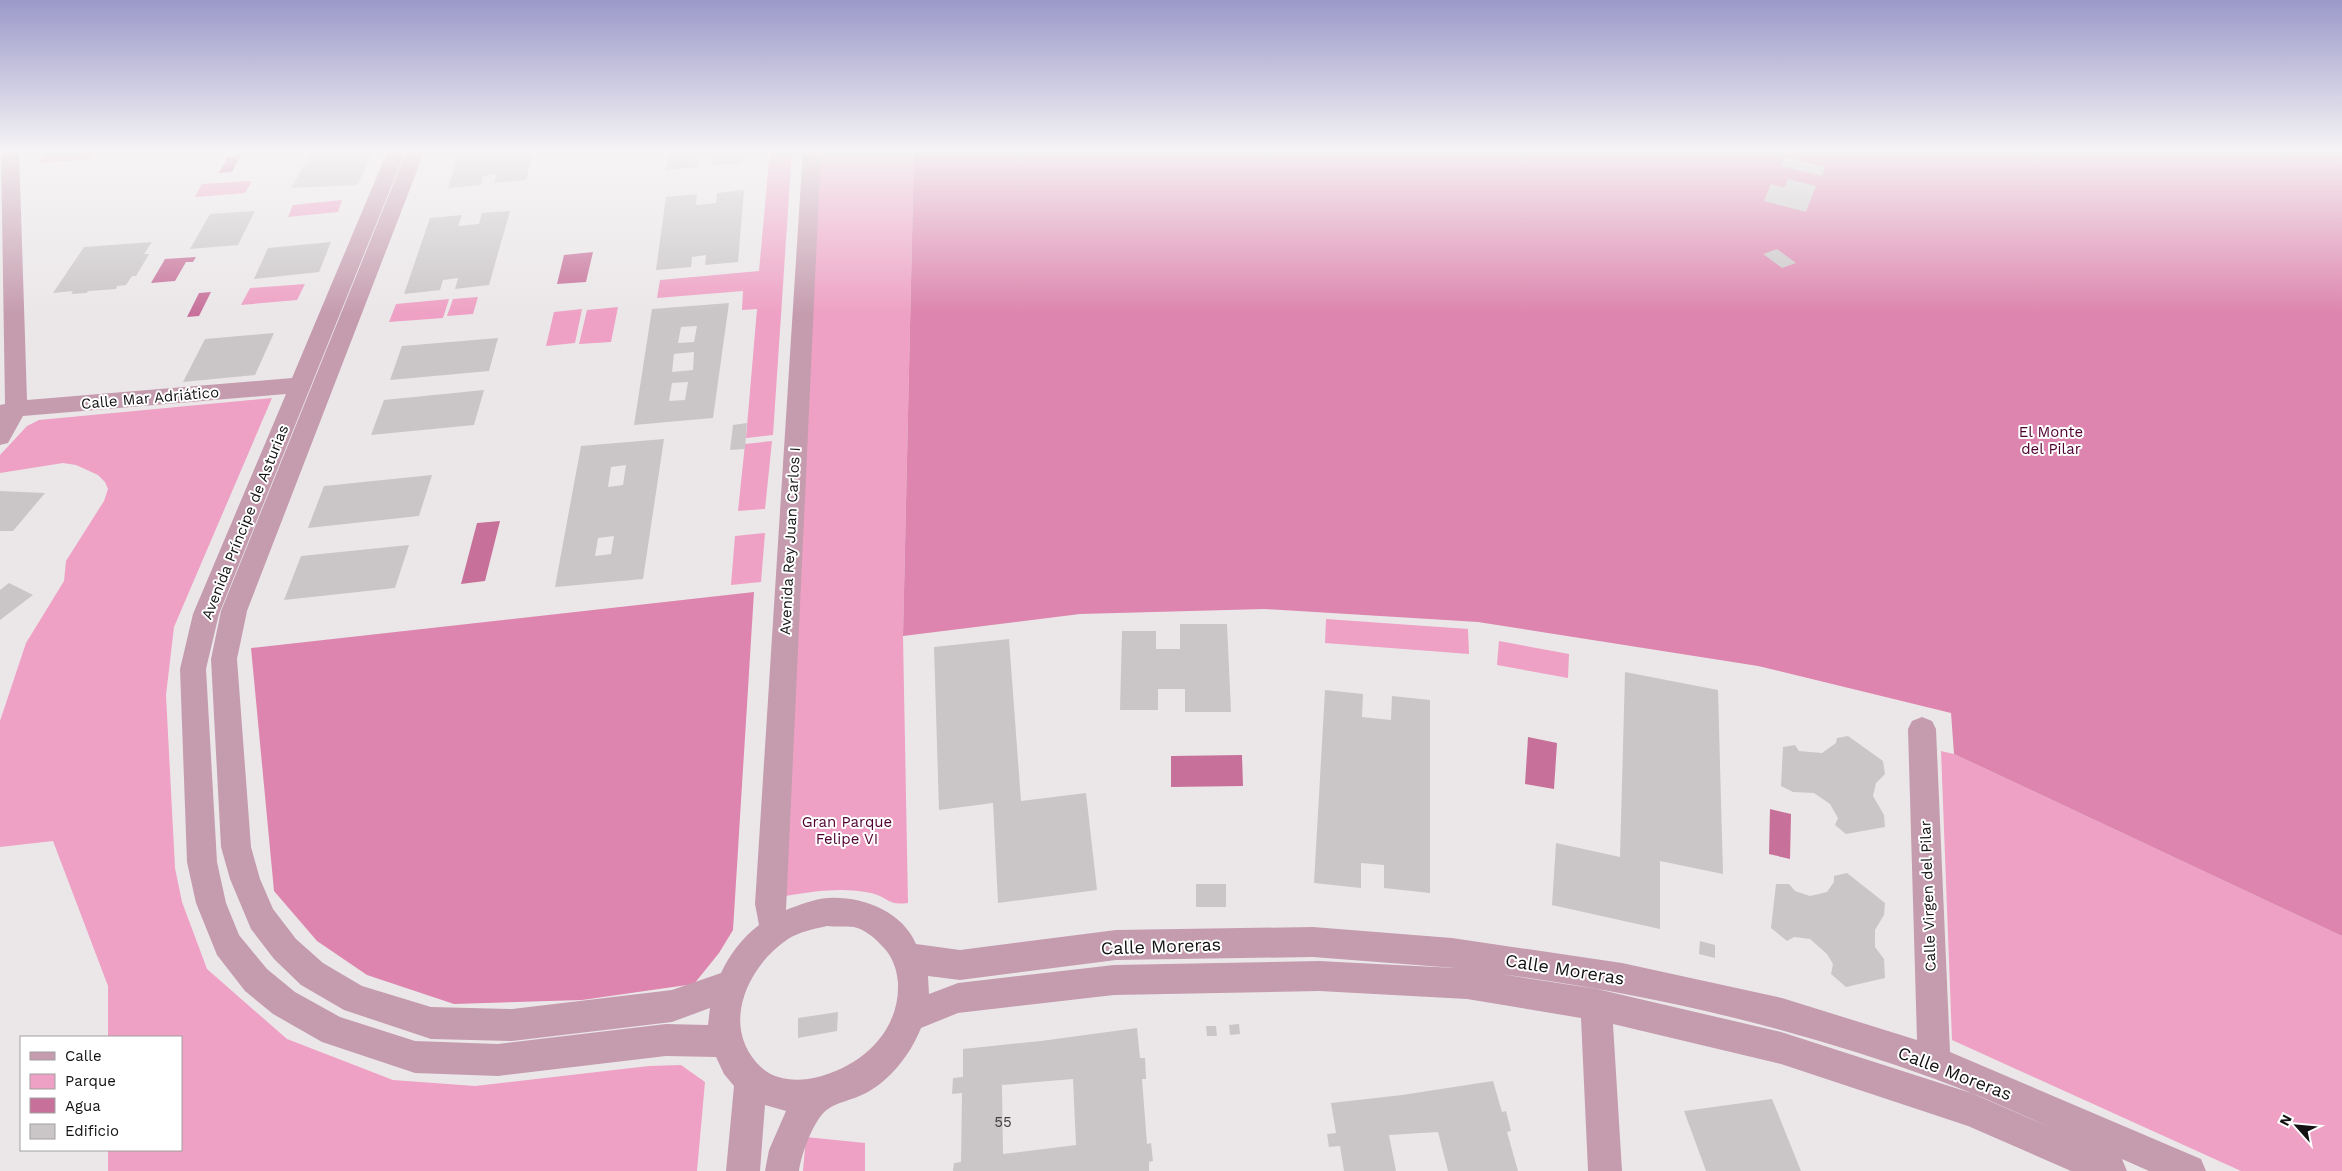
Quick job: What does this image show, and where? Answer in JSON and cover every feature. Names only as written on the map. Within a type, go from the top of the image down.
[{"type":"street","points":[[0,438],[5,415],[9,205]]},
{"type":"street","name":"Avenida Príncipe de Asturias","points":[[375,205],[206,614],[193,669],[202,862],[211,903],[228,945],[256,980],[284,1003],[333,1031],[415,1057],[498,1060],[666,1040],[726,1041]]},
{"type":"street","name":"Avenida Príncipe de Asturias","points":[[394,205],[234,611],[224,659],[236,847],[245,879],[262,919],[285,949],[312,974],[355,999],[431,1023],[512,1025],[607,1015],[672,1006],[730,985]]},
{"type":"street","name":"Avenida Rey Juan Carlos I","points":[[775,931],[770,904],[809,205]]},
{"type":"street","name":"Calle Mar Adriático","points":[[5,415],[301,385]]},
{"type":"street","name":"Calle Virgen del Pilar","points":[[1922,729],[1934,1062]]},
{"type":"street","points":[[827,912],[854,913],[877,922],[896,937],[909,958],[914,976],[914,997],[910,1017],[896,1045],[875,1069],[848,1087],[816,1096],[785,1095],[770,1091],[751,1080],[740,1069],[726,1041],[724,1013],[730,985],[741,964],[756,946],[775,931],[800,918],[827,912]]},
{"type":"street","name":"Calle Moreras","points":[[909,958],[960,965],[1116,945],[1313,942],[1452,953],[1622,978],[1782,1014],[1934,1062],[1973,1077],[2189,1171]]},
{"type":"street","name":"Calle Moreras","points":[[910,1017],[958,998],[1114,980],[1310,976],[1467,984],[1597,1005],[1781,1048],[1971,1110],[2110,1171]]},
{"type":"street","points":[[1597,1005],[1598,1059],[1605,1171]]},
{"type":"street","points":[[743,1171],[751,1080]]},
{"type":"street","points":[[782,1171],[783,1160],[796,1124],[816,1096]]},
{"type":"green space","points":[[293,205],[340,205],[338,212],[288,217]]},
{"type":"green space","points":[[765,205],[788,205],[773,435],[746,438],[757,309],[742,310],[743,291],[657,298],[660,280],[759,271]]},
{"type":"green space","name":"Gran Parque Felipe VI","points":[[816,205],[913,205],[903,636],[908,903],[896,903],[871,893],[850,890],[818,891],[786,896]]},
{"type":"green space","name":"El Monte del Pilar","points":[[913,205],[2342,205],[2342,936],[1954,754],[1951,713],[1758,666],[1478,622],[1264,609],[1080,614],[903,636]]},
{"type":"green space","points":[[305,284],[297,300],[241,305],[250,288]]},
{"type":"green space","points":[[478,297],[473,314],[447,316],[453,299]]},
{"type":"green space","points":[[449,299],[443,318],[389,322],[396,304]]},
{"type":"green space","points":[[618,307],[611,342],[579,344],[587,310]]},
{"type":"green space","points":[[582,309],[575,343],[546,346],[554,312]]},
{"type":"green space","points":[[272,398],[174,627],[166,695],[175,868],[182,902],[207,969],[287,1039],[393,1080],[475,1086],[649,1066],[681,1065],[705,1082],[697,1171],[108,1171],[108,1151],[182,1151],[182,1036],[108,1036],[108,986],[53,841],[0,847],[0,721],[26,643],[64,581],[66,561],[104,501],[108,489],[105,482],[98,475],[76,465],[63,463],[0,473],[0,455],[27,426],[39,420]]},
{"type":"green space","points":[[772,441],[765,509],[738,511],[745,444]]},
{"type":"green space","points":[[765,533],[761,582],[731,585],[735,536]]},
{"type":"green space","points":[[754,592],[733,930],[719,953],[694,984],[582,1000],[454,1004],[367,975],[317,941],[274,891],[251,648]]},
{"type":"green space","points":[[1326,619],[1468,629],[1469,654],[1325,643]]},
{"type":"green space","points":[[1499,641],[1569,654],[1568,678],[1497,665]]},
{"type":"green space","points":[[1941,751],[1954,754],[2342,936],[2342,1171],[2241,1171],[1952,1040]]},
{"type":"green space","points":[[806,1137],[865,1143],[865,1171],[803,1171]]},
{"type":"water","points":[[593,252],[586,282],[557,284],[564,255]]},
{"type":"water","points":[[196,257],[193,262],[186,262],[175,281],[151,283],[165,259]]},
{"type":"water","points":[[211,292],[199,316],[187,317],[199,293]]},
{"type":"water","points":[[500,521],[485,581],[461,584],[477,523]]},
{"type":"water","points":[[1528,737],[1557,743],[1554,789],[1525,784]]},
{"type":"water","points":[[1242,755],[1243,786],[1171,787],[1171,756]]},
{"type":"water","points":[[1770,809],[1791,814],[1790,859],[1769,854]]},
{"type":"building","points":[[665,205],[743,205],[738,262],[705,265],[706,255],[692,257],[691,267],[656,270]]},
{"type":"building","points":[[1778,205],[1809,205],[1806,212]]},
{"type":"building","points":[[255,211],[238,245],[190,249],[210,214]]},
{"type":"building","points":[[510,211],[489,285],[455,289],[458,278],[443,280],[440,290],[404,294],[430,218],[462,215],[458,226],[479,224],[482,213]]},
{"type":"building","points":[[152,242],[144,254],[149,254],[136,276],[132,276],[126,285],[117,286],[116,289],[89,291],[86,293],[71,294],[73,291],[53,293],[84,247]]},
{"type":"building","points":[[331,242],[319,272],[254,279],[268,248]]},
{"type":"building","points":[[1777,249],[1796,263],[1782,268],[1763,254]]},
{"type":"building","points":[[729,303],[713,418],[634,425],[652,309]],"holes":[[[697,326],[694,342],[678,343],[681,327]],[[694,352],[693,370],[672,372],[674,354]],[[688,382],[685,400],[669,401],[672,383]]]},
{"type":"building","points":[[274,333],[255,375],[183,382],[205,339]]},
{"type":"building","points":[[498,338],[489,371],[390,380],[402,346]]},
{"type":"building","points":[[484,390],[474,425],[371,435],[384,400]]},
{"type":"building","points":[[747,423],[745,449],[730,450],[733,425]]},
{"type":"building","points":[[664,439],[643,579],[555,587],[581,446]],"holes":[[[626,465],[623,485],[608,487],[611,467]],[[614,536],[611,554],[595,556],[598,538]]]},
{"type":"building","points":[[432,475],[419,516],[308,528],[324,486]]},
{"type":"building","points":[[0,491],[45,493],[13,531],[0,531]]},
{"type":"building","points":[[409,545],[395,588],[284,600],[301,556]]},
{"type":"building","points":[[9,583],[33,595],[0,620],[0,590]]},
{"type":"building","points":[[1180,624],[1227,624],[1231,712],[1185,712],[1185,689],[1158,689],[1158,710],[1120,710],[1122,631],[1156,631],[1156,649],[1180,649]]},
{"type":"building","points":[[1009,639],[1021,801],[1086,793],[1097,890],[998,903],[993,803],[939,810],[934,647]]},
{"type":"building","points":[[1625,672],[1718,690],[1723,874],[1660,861],[1660,929],[1552,905],[1556,843],[1620,857]]},
{"type":"building","points":[[1325,690],[1363,694],[1362,717],[1391,720],[1392,696],[1430,700],[1430,893],[1384,888],[1384,865],[1361,863],[1361,888],[1314,883]]},
{"type":"building","points":[[1848,736],[1883,761],[1885,774],[1876,783],[1873,796],[1884,815],[1885,827],[1846,834],[1835,825],[1838,818],[1830,804],[1814,793],[1793,792],[1781,786],[1783,747],[1795,745],[1799,751],[1822,753],[1836,743],[1837,738]]},
{"type":"building","points":[[1847,873],[1885,903],[1884,915],[1875,930],[1875,947],[1884,959],[1885,978],[1846,987],[1831,974],[1833,964],[1827,954],[1810,939],[1794,937],[1787,941],[1771,928],[1776,884],[1789,884],[1795,891],[1810,896],[1827,892],[1834,882],[1834,876]]},
{"type":"building","points":[[1196,884],[1226,884],[1226,907],[1196,907]]},
{"type":"building","points":[[1700,941],[1715,945],[1715,958],[1699,954]]},
{"type":"building","points":[[838,1012],[837,1031],[798,1038],[798,1018]]},
{"type":"building","points":[[1239,1024],[1240,1034],[1230,1035],[1229,1025]]},
{"type":"building","points":[[1206,1026],[1216,1026],[1217,1036],[1207,1036]]},
{"type":"building","points":[[1137,1028],[1140,1058],[1145,1058],[1146,1079],[1142,1079],[1147,1144],[1151,1143],[1153,1161],[1149,1162],[1149,1171],[953,1171],[954,1163],[961,1162],[962,1093],[952,1094],[953,1078],[963,1077],[963,1049]],"holes":[[[1073,1079],[1076,1145],[1003,1154],[1002,1085]]]},
{"type":"building","points":[[1493,1081],[1502,1112],[1506,1111],[1511,1131],[1507,1132],[1518,1171],[1448,1171],[1438,1132],[1389,1135],[1396,1171],[1344,1171],[1340,1146],[1329,1147],[1327,1134],[1336,1133],[1331,1103],[1402,1095]]},
{"type":"building","points":[[1772,1099],[1801,1171],[1706,1171],[1684,1111]]}]
